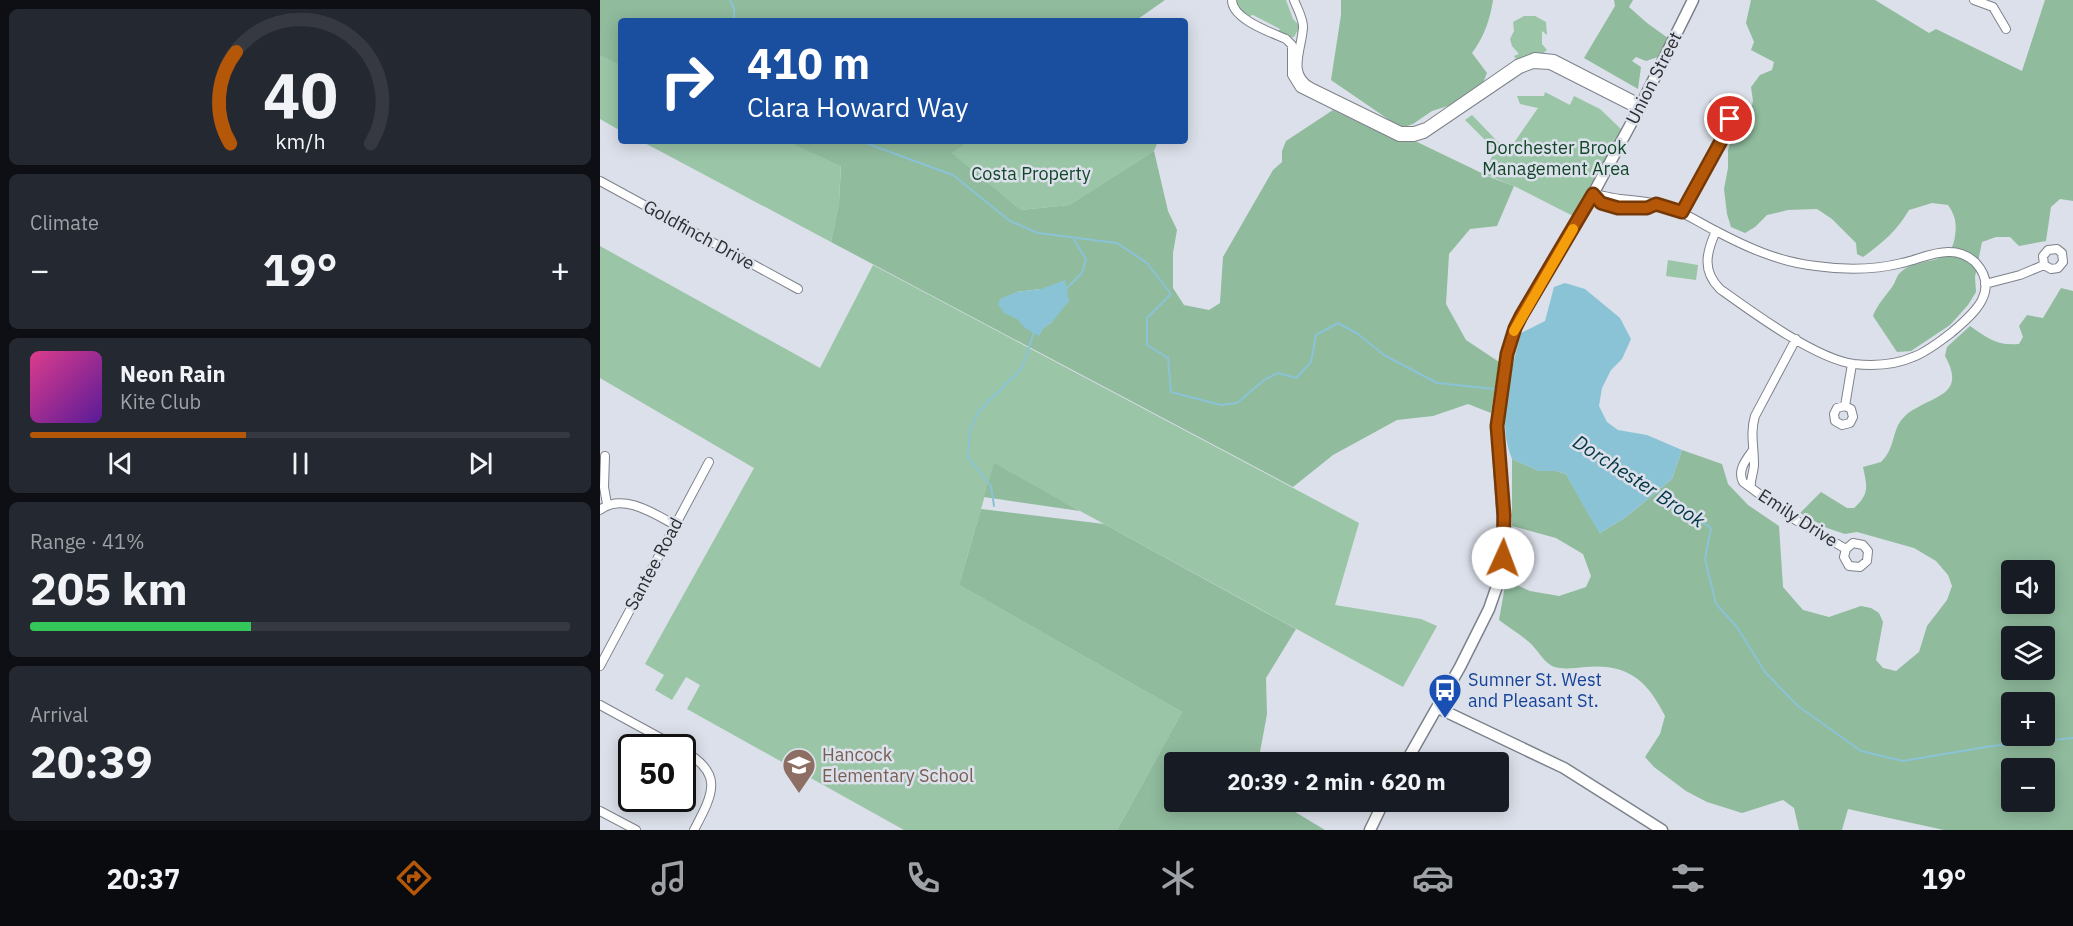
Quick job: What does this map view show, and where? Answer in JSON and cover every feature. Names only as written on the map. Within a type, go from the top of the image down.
[{"type":"main road","name":"Union Street","points":[[1412,752],[1476,636],[1495,594],[1503,558],[1504,515],[1497,426],[1507,354],[1515,328],[1593,194],[1640,107],[1693,0]]},
{"type":"main road","points":[[1437,708],[1563,768],[1662,830]]},
{"type":"main road","points":[[1370,830],[1379,812]]},
{"type":"street","points":[[1232,0],[1233,8],[1239,15],[1291,43],[1293,49],[1292,75],[1300,88],[1395,135],[1410,138],[1424,134],[1468,101]]},
{"type":"street","points":[[1294,0],[1302,23],[1297,70],[1303,82],[1397,129],[1414,131],[1426,127],[1531,58],[1548,61],[1629,105],[1640,107]]},
{"type":"street","points":[[1974,0],[1994,7],[2006,29]]},
{"type":"street","points":[[1994,7],[2000,0]]},
{"type":"street","points":[[1291,43],[1301,38]]},
{"type":"street","points":[[1682,212],[1721,141],[1723,123]]},
{"type":"street","name":"Goldfinch Drive","points":[[600,181],[798,289]]},
{"type":"street","points":[[1593,194],[1601,203],[1618,208],[1647,208],[1656,204],[1682,212],[1716,231],[1776,258],[1802,265],[1834,268],[1888,266],[1942,252],[1958,253],[1968,257],[1976,264],[1985,284],[1984,295],[1977,310],[1925,351],[1912,358],[1895,363],[1852,364],[1829,357],[1796,339],[1733,298],[1713,282],[1709,275],[1706,258],[1708,247],[1716,231]]},
{"type":"street","points":[[1985,284],[2020,275],[2044,265]]},
{"type":"street","name":"Emily Drive","points":[[1796,339],[1755,416],[1752,427],[1754,464],[1750,480],[1751,487],[1792,518],[1846,549]]},
{"type":"street","points":[[1845,406],[1852,364]]},
{"type":"street","points":[[605,456],[604,507],[621,503],[638,507],[675,525]]},
{"type":"street","name":"Santee Road","points":[[600,666],[709,462]]},
{"type":"street","points":[[600,705],[653,734]]},
{"type":"street","points":[[694,830],[710,798],[711,780],[705,765],[696,759]]},
{"type":"street","points":[[600,811],[636,830]]},
{"type":"green space","points":[[600,0],[618,18],[618,129],[600,119]]},
{"type":"green space","points":[[600,0],[1165,0],[1139,18],[618,18],[618,64],[600,55]]},
{"type":"green space","points":[[1234,0],[1286,0],[1293,19],[1300,26],[1294,37],[1286,38],[1277,32],[1280,29],[1253,15],[1243,16]]},
{"type":"green space","name":"Dorchester Brook Management Area","points":[[1341,0],[1493,0],[1486,28],[1472,53],[1487,73],[1483,83],[1454,104],[1432,111],[1413,124],[1401,128],[1331,80],[1341,15]]},
{"type":"green space","points":[[1614,0],[1633,0],[1629,7],[1672,41],[1664,55],[1646,61],[1636,57],[1632,61],[1641,67],[1638,89],[1584,58],[1615,6]]},
{"type":"green space","points":[[1751,0],[1875,0],[1929,33],[1936,29],[2022,71],[2045,0],[2073,0],[2073,201],[2060,199],[2051,207],[2046,241],[2019,246],[2010,237],[1996,237],[1982,242],[1975,277],[1976,292],[1968,305],[1950,325],[1911,351],[1897,352],[1873,316],[1901,272],[1916,264],[1941,257],[1952,246],[1956,223],[1948,205],[1932,203],[1909,210],[1888,236],[1863,257],[1857,254],[1856,243],[1832,219],[1817,209],[1788,210],[1767,215],[1745,233],[1731,227],[1724,189],[1728,168],[1728,150],[1738,120],[1750,115],[1753,101],[1751,87],[1760,75],[1772,70],[1774,62],[1751,50],[1754,42],[1746,23]]},
{"type":"green space","points":[[1524,16],[1535,16],[1546,22],[1547,35],[1542,31],[1542,44],[1547,50],[1542,54],[1516,59],[1514,56],[1519,54],[1512,46],[1510,39],[1514,31],[1513,22]]},
{"type":"green space","name":"Dorchester Brook Management Area","points":[[1545,92],[1570,105],[1574,96],[1600,109],[1622,130],[1573,216],[1514,186],[1481,173],[1488,165],[1495,150],[1465,120],[1472,115],[1498,142],[1511,147],[1538,108],[1520,104],[1517,96],[1544,96]]},
{"type":"green space","points":[[1333,110],[1393,139],[1415,141],[1492,178],[1514,186],[1497,226],[1470,229],[1449,254],[1446,304],[1466,340],[1499,362],[1491,413],[1468,404],[1433,416],[1397,420],[1333,455],[1293,487],[831,242],[839,203],[841,166],[793,144],[964,144],[952,153],[1021,210],[1069,205],[1154,151],[1168,211],[1177,230],[1173,253],[1173,288],[1184,305],[1209,310],[1220,303],[1223,257],[1273,170],[1282,162],[1282,151],[1286,141]],"holes":[[[1041,289],[1052,322],[1042,329],[1039,335],[1021,322],[1017,313],[1016,292]]]},
{"type":"green space","points":[[647,144],[842,144],[839,203],[831,242]]},
{"type":"green space","name":"Costa Property","points":[[941,144],[1157,144],[1154,151],[1069,205],[1021,210]]},
{"type":"green space","points":[[600,246],[820,368],[873,265],[1359,523],[1335,605],[1421,619],[1437,626],[1403,687],[994,464],[959,585],[1182,712],[1117,830],[904,830],[687,709],[700,685],[686,677],[672,700],[655,690],[664,675],[645,664],[754,468],[600,378]]},
{"type":"green space","points":[[1668,260],[1698,265],[1696,280],[1666,276]]},
{"type":"green space","points":[[2061,288],[2073,291],[2073,830],[1944,830],[1848,809],[1842,830],[1799,830],[1794,808],[1783,800],[1742,813],[1707,802],[1686,791],[1654,767],[1645,757],[1660,734],[1665,716],[1643,683],[1624,671],[1612,668],[1552,666],[1529,642],[1499,620],[1506,580],[1530,591],[1559,596],[1586,587],[1591,576],[1583,554],[1556,538],[1512,526],[1512,459],[1539,471],[1556,471],[1566,474],[1600,533],[1626,517],[1672,479],[1682,450],[1722,464],[1728,484],[1748,505],[1779,526],[1783,587],[1803,610],[1829,617],[1861,606],[1879,613],[1883,622],[1876,660],[1883,668],[1896,671],[1919,652],[1927,626],[1947,600],[1952,586],[1948,575],[1936,561],[1914,548],[1857,532],[1845,534],[1827,528],[1800,513],[1821,492],[1847,508],[1854,508],[1865,494],[1866,479],[1863,467],[1881,462],[1891,447],[1898,425],[1904,417],[1949,388],[1952,381],[1951,370],[1945,356],[1947,347],[1970,326],[1998,342],[2019,344],[2023,337],[2019,326],[2027,315],[2043,318]]},
{"type":"green space","points":[[994,463],[1080,511],[984,497]]},
{"type":"green space","points":[[981,509],[1104,524],[1296,629],[1266,678],[1267,714],[1260,752],[1164,752],[1164,812],[1295,812],[1325,830],[1117,830],[1182,712],[959,585]]},
{"type":"water","points":[[1065,280],[1069,301],[1039,336],[1025,328],[1017,319],[1004,313],[998,304],[1000,299],[1016,292],[1041,289]]},
{"type":"water","points":[[1565,283],[1585,289],[1620,318],[1631,339],[1622,359],[1611,370],[1602,388],[1599,406],[1607,422],[1618,430],[1647,435],[1682,450],[1672,479],[1626,517],[1600,533],[1566,474],[1556,471],[1539,471],[1512,459],[1507,444],[1505,413],[1507,396],[1521,333],[1545,321],[1554,287]]},
{"type":"waterway","name":"Dorchester Brook","points":[[730,0],[734,9],[734,18]]},
{"type":"waterway","name":"Dorchester Brook","points":[[868,144],[953,175],[1010,221],[1038,233],[1117,243],[1147,263],[1171,294],[1147,318],[1147,345],[1168,358],[1171,392],[1221,405],[1237,403],[1264,380],[1278,373],[1296,378],[1311,362],[1316,335],[1338,323],[1358,334],[1384,355],[1437,383],[1495,389]]},
{"type":"waterway","points":[[1066,289],[1082,273],[1086,259],[1074,240]]},
{"type":"waterway","points":[[994,506],[991,486],[968,457],[970,430],[978,412],[1022,368],[1034,332]]},
{"type":"waterway","name":"Dorchester Brook","points":[[1655,491],[1665,493],[1687,507],[1694,517],[1711,528],[1705,559],[1716,604],[1737,627],[1765,672],[1798,706],[1861,751],[1903,761],[1992,746],[2073,738]]},
{"type":"slow traffic","points":[[1514,331],[1573,229]]},
{"type":"place","name":"Sumner St. West and Pleasant St.","points":[[1445,719]]},
{"type":"place","name":"Hancock Elementary School","points":[[799,794]]},
{"type":"route","points":[[1503,558],[1504,515],[1497,426],[1507,354],[1521,316],[1593,194],[1601,203],[1618,208],[1647,208],[1656,204],[1682,212],[1721,141],[1723,123],[1730,119]]}]
